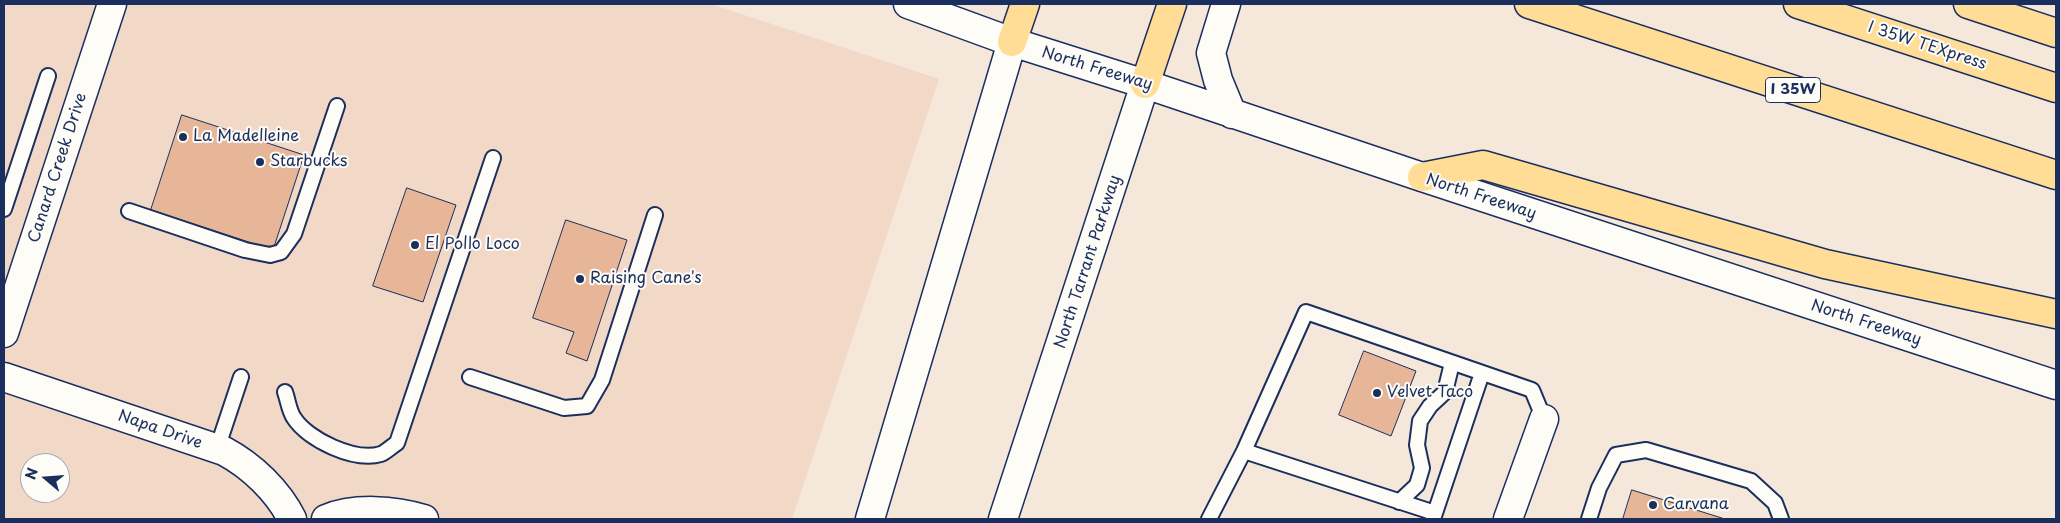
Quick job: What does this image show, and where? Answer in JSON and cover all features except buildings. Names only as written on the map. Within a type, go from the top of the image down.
[{"type":"main road","name":"Canard Creek Drive","points":[[4,333],[112,4]]},
{"type":"main road","name":"North Freeway","points":[[909,4],[1012,42],[1146,84],[1422,177],[2056,385]]},
{"type":"main road","points":[[870,519],[1025,4]]},
{"type":"main road","points":[[1226,4],[1211,53],[1218,80],[1232,114]]},
{"type":"main road","name":"I 35W","points":[[1529,4],[2056,175]]},
{"type":"main road","name":"I 35W TEXpress","points":[[1798,4],[2056,88]]},
{"type":"main road","points":[[1968,4],[2056,33]]},
{"type":"main road","name":"North Tarrant Parkway","points":[[1003,519],[1170,12]]},
{"type":"main road","points":[[1422,177],[1482,165],[1825,264],[2056,314]]},
{"type":"main road","name":"Napa Drive","points":[[4,377],[217,449],[245,463],[286,508],[292,519]]},
{"type":"main road","points":[[1508,519],[1544,419]]},
{"type":"main road","points":[[326,519],[334,516],[372,512],[406,513],[424,519]]},
{"type":"lane","points":[[4,210],[48,76]]},
{"type":"lane","points":[[129,210],[245,250],[270,255],[281,252],[294,234],[337,106]]},
{"type":"lane","points":[[285,392],[293,417],[307,434],[335,448],[358,454],[380,454],[397,443],[493,158]]},
{"type":"lane","points":[[470,378],[564,408],[587,406],[602,380],[655,215]]},
{"type":"lane","points":[[1209,519],[1244,452],[1306,312],[1532,390],[1544,419]]},
{"type":"lane","points":[[1399,502],[1417,485],[1422,468],[1417,445],[1420,421],[1430,406],[1445,392],[1452,363]]},
{"type":"lane","points":[[1244,452],[1399,502],[1434,516],[1482,373]]},
{"type":"lane","points":[[217,449],[241,377]]},
{"type":"lane","points":[[1589,519],[1599,488],[1616,455],[1646,450],[1750,480],[1775,504],[1781,519]]},
{"type":"shaded area","points":[[4,4],[711,4],[939,79],[792,519],[4,519]]},
{"type":"place","name":"La Madelleine","points":[[183,137]]},
{"type":"place","name":"Starbucks","points":[[260,162]]},
{"type":"place","name":"El Pollo Loco","points":[[415,245]]},
{"type":"place","name":"Raising Cane's","points":[[580,279]]},
{"type":"place","name":"Velvet Taco","points":[[1377,393]]},
{"type":"place","name":"Carvana","points":[[1653,505]]}]
